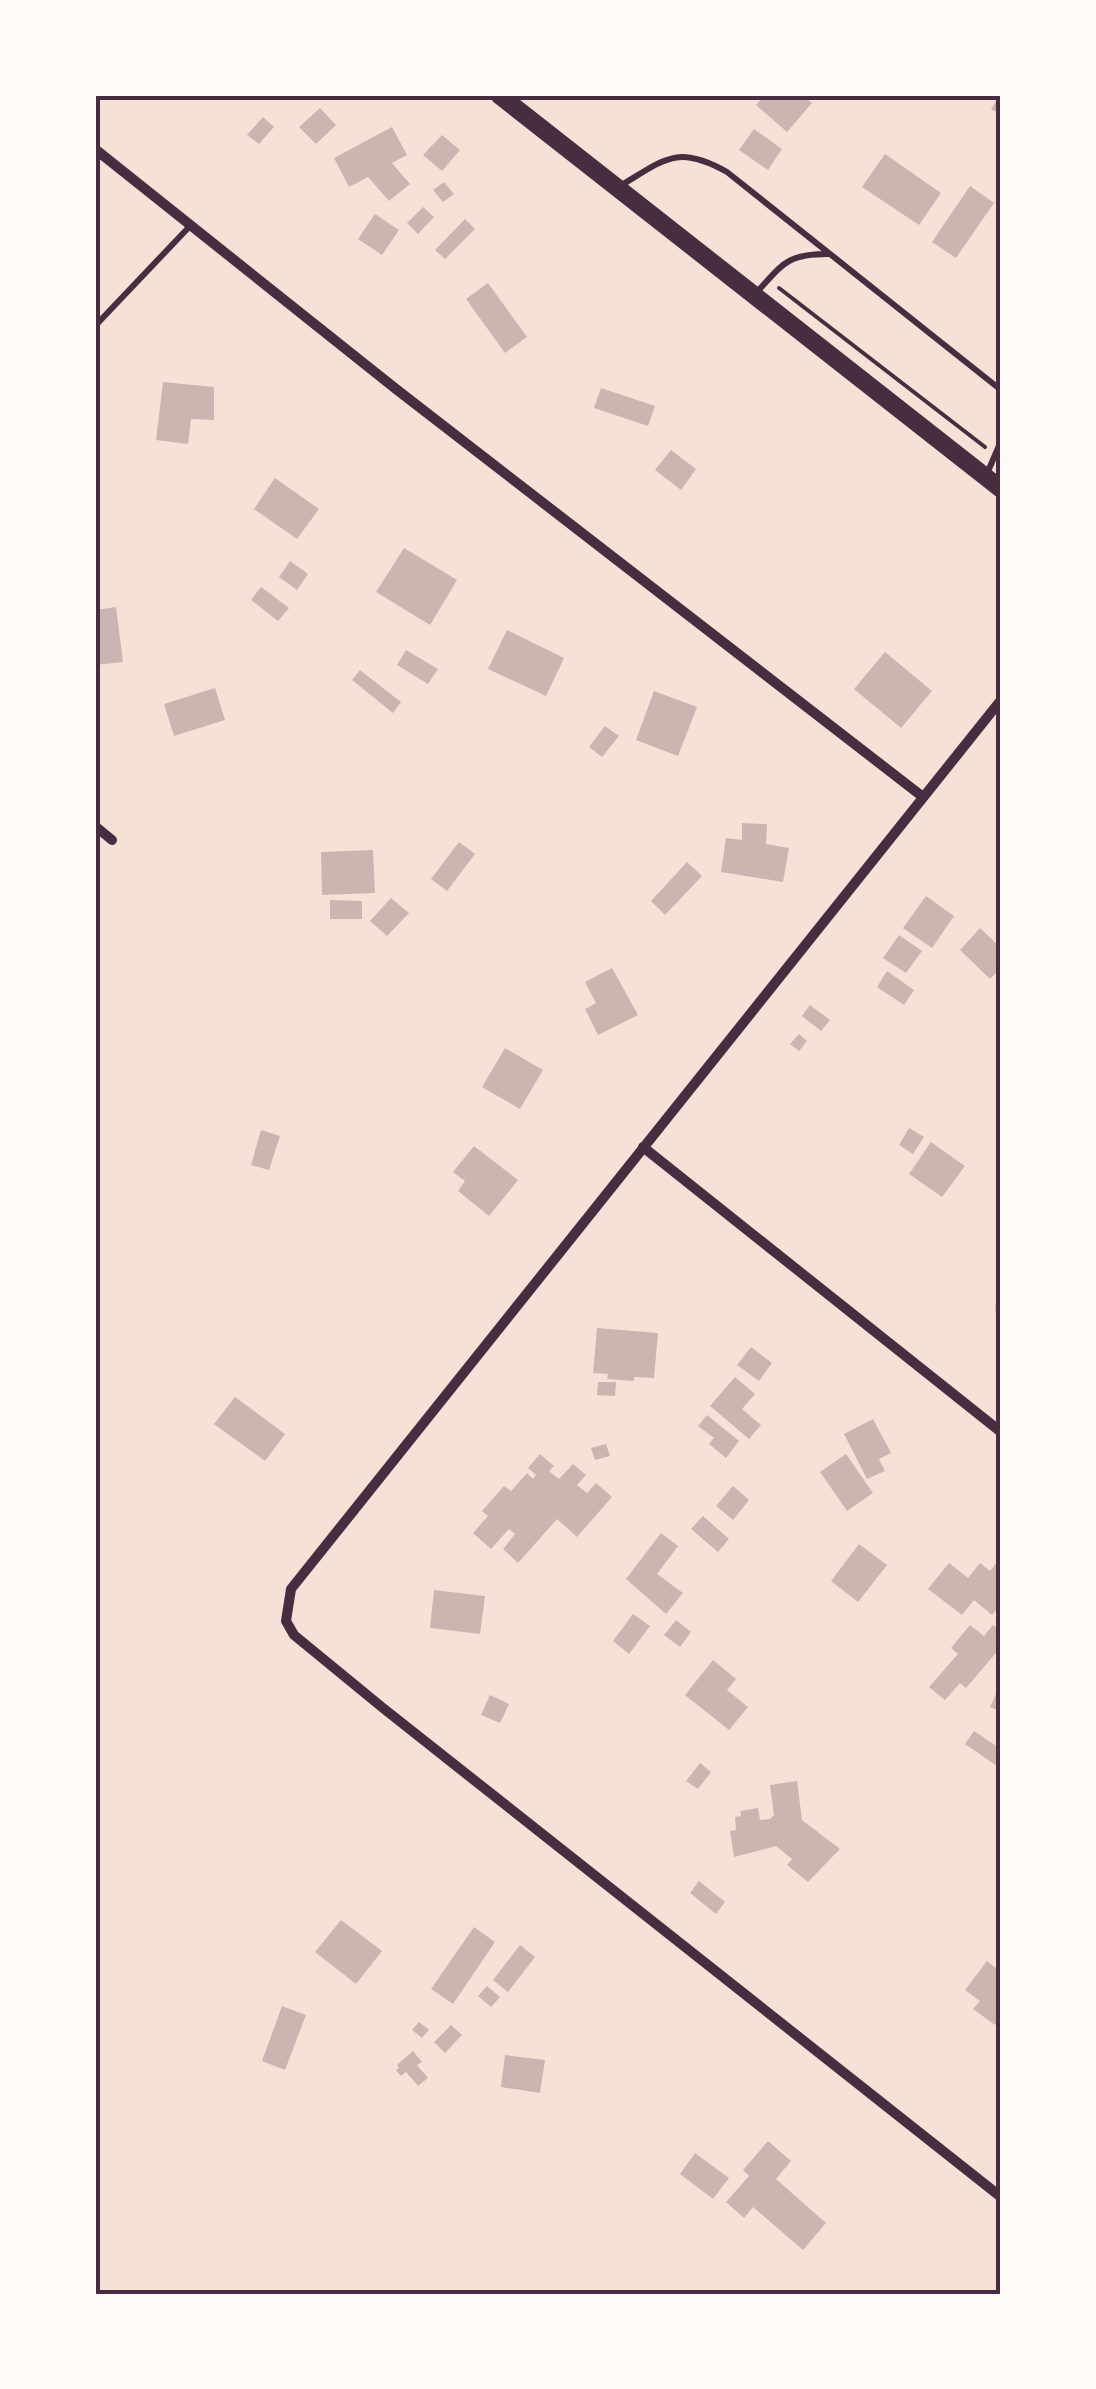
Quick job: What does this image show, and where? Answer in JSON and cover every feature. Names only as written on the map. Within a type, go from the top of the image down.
[{"type":"main road","points":[[498,95],[1001,489]]},
{"type":"street","points":[[95,148],[922,797]]},
{"type":"street","points":[[1001,700],[291,1589],[286,1621],[294,1636],[398,1720],[1001,2197]]},
{"type":"street","points":[[95,826],[112,840]]},
{"type":"street","points":[[644,1147],[1001,1432]]},
{"type":"lane","points":[[619,187],[671,156],[701,157],[727,172],[1001,390]]},
{"type":"lane","points":[[95,326],[191,225]]},
{"type":"lane","points":[[755,294],[783,264],[799,254],[828,254]]},
{"type":"lane","points":[[986,476],[1001,441]]},
{"type":"building","points":[[765,95],[802,95],[812,103],[787,132],[756,105]]},
{"type":"building","points":[[1001,95],[1001,115],[991,109]]},
{"type":"building","points":[[320,108],[336,125],[316,144],[299,127]]},
{"type":"building","points":[[263,117],[274,127],[259,144],[247,135]]},
{"type":"building","points":[[392,127],[407,155],[392,163],[410,184],[389,201],[368,177],[349,187],[334,158]]},
{"type":"building","points":[[754,129],[782,149],[768,170],[739,150]]},
{"type":"building","points":[[442,135],[460,150],[442,171],[423,155]]},
{"type":"building","points":[[885,154],[941,193],[919,225],[862,187]]},
{"type":"building","points":[[444,182],[454,194],[443,202],[433,190]]},
{"type":"building","points":[[970,186],[994,203],[956,258],[932,242]]},
{"type":"building","points":[[423,207],[434,217],[418,234],[407,223]]},
{"type":"building","points":[[375,214],[399,230],[382,255],[358,239]]},
{"type":"building","points":[[465,219],[475,229],[445,259],[435,250]]},
{"type":"building","points":[[488,283],[527,337],[505,353],[466,299]]},
{"type":"building","points":[[163,382],[214,387],[214,420],[191,419],[188,444],[156,440]]},
{"type":"building","points":[[601,388],[655,406],[648,426],[594,408]]},
{"type":"building","points":[[671,450],[696,469],[681,490],[655,470]]},
{"type":"building","points":[[275,478],[319,509],[297,539],[254,509]]},
{"type":"building","points":[[404,548],[457,580],[430,625],[376,592]]},
{"type":"building","points":[[290,561],[308,574],[297,590],[279,577]]},
{"type":"building","points":[[261,587],[289,608],[278,621],[251,600]]},
{"type":"building","points":[[116,607],[123,662],[95,665],[95,610]]},
{"type":"building","points":[[507,630],[564,658],[546,696],[488,669]]},
{"type":"building","points":[[406,650],[438,669],[428,684],[397,665]]},
{"type":"building","points":[[885,652],[932,691],[901,728],[854,689]]},
{"type":"building","points":[[360,670],[401,702],[393,713],[352,680]]},
{"type":"building","points":[[215,688],[225,720],[174,736],[164,704]]},
{"type":"building","points":[[654,691],[697,707],[678,756],[636,740]]},
{"type":"building","points":[[605,726],[619,736],[602,757],[589,747]]},
{"type":"building","points":[[742,823],[767,824],[766,844],[789,848],[783,882],[721,872],[726,838],[742,840]]},
{"type":"building","points":[[459,842],[475,854],[447,891],[431,879]]},
{"type":"building","points":[[373,850],[375,893],[322,895],[321,852]]},
{"type":"building","points":[[687,862],[702,876],[665,915],[651,901]]},
{"type":"building","points":[[926,896],[954,916],[932,948],[903,928]]},
{"type":"building","points":[[391,898],[409,913],[387,936],[370,921]]},
{"type":"building","points":[[330,900],[362,901],[362,919],[330,919]]},
{"type":"building","points":[[980,928],[1001,948],[1001,968],[990,979],[960,950]]},
{"type":"building","points":[[899,935],[922,951],[906,973],[883,958]]},
{"type":"building","points":[[612,968],[638,1015],[598,1035],[585,1009],[596,1003],[585,982]]},
{"type":"building","points":[[887,971],[914,990],[904,1005],[877,987]]},
{"type":"building","points":[[810,1005],[830,1020],[821,1031],[802,1016]]},
{"type":"building","points":[[799,1034],[807,1041],[799,1051],[790,1044]]},
{"type":"building","points":[[505,1048],[543,1070],[520,1109],[482,1087]]},
{"type":"building","points":[[909,1128],[924,1137],[913,1154],[899,1145]]},
{"type":"building","points":[[261,1130],[280,1136],[269,1170],[251,1165]]},
{"type":"building","points":[[931,1142],[965,1166],[942,1197],[909,1174]]},
{"type":"building","points":[[474,1146],[518,1180],[489,1216],[458,1191],[465,1181],[453,1172]]},
{"type":"building","points":[[1001,1304],[1001,1329],[997,1329],[995,1305]]},
{"type":"building","points":[[597,1328],[658,1333],[654,1378],[607,1379],[608,1374],[593,1373]]},
{"type":"building","points":[[751,1347],[772,1363],[759,1381],[737,1365]]},
{"type":"building","points":[[735,1377],[755,1394],[742,1409],[761,1425],[749,1439],[710,1406]]},
{"type":"building","points":[[598,1382],[616,1382],[615,1396],[597,1395]]},
{"type":"building","points":[[235,1397],[285,1434],[265,1461],[214,1424]]},
{"type":"building","points":[[707,1415],[739,1441],[726,1458],[709,1444],[714,1438],[698,1426]]},
{"type":"building","points":[[873,1419],[891,1453],[879,1459],[885,1471],[867,1479],[844,1434]]},
{"type":"building","points":[[606,1444],[610,1456],[595,1460],[591,1448]]},
{"type":"building","points":[[540,1454],[554,1466],[549,1471],[559,1479],[573,1464],[586,1475],[577,1485],[587,1493],[596,1483],[612,1497],[577,1537],[557,1519],[518,1563],[503,1549],[515,1534],[509,1529],[491,1549],[473,1533],[488,1516],[482,1511],[504,1486],[511,1491],[527,1473],[533,1479],[536,1475],[528,1468]]},
{"type":"building","points":[[846,1454],[873,1493],[847,1511],[820,1472]]},
{"type":"building","points":[[733,1486],[749,1500],[733,1520],[716,1506]]},
{"type":"building","points":[[703,1516],[729,1539],[718,1552],[691,1529]]},
{"type":"building","points":[[661,1533],[678,1546],[657,1574],[683,1593],[666,1614],[626,1579]]},
{"type":"building","points":[[859,1544],[887,1565],[858,1602],[831,1581]]},
{"type":"building","points":[[1001,1557],[1001,1604],[992,1615],[974,1600],[962,1615],[928,1589],[949,1563],[968,1578],[980,1563],[990,1571]]},
{"type":"building","points":[[434,1590],[485,1596],[480,1634],[430,1628]]},
{"type":"building","points":[[633,1614],[650,1626],[629,1654],[613,1641]]},
{"type":"building","points":[[676,1620],[691,1632],[680,1647],[664,1635]]},
{"type":"building","points":[[970,1625],[984,1636],[993,1625],[1001,1631],[1001,1647],[966,1688],[960,1683],[945,1700],[929,1687],[958,1654],[951,1648]]},
{"type":"building","points":[[713,1660],[736,1679],[727,1690],[748,1707],[729,1730],[685,1695]]},
{"type":"building","points":[[1001,1683],[1001,1712],[990,1707]]},
{"type":"building","points":[[490,1695],[509,1704],[500,1723],[481,1715]]},
{"type":"building","points":[[974,1731],[1001,1749],[997,1766],[965,1744]]},
{"type":"building","points":[[700,1763],[711,1772],[698,1789],[686,1781]]},
{"type":"building","points":[[797,1781],[802,1820],[840,1849],[808,1882],[787,1865],[792,1859],[776,1846],[734,1857],[730,1831],[736,1830],[735,1817],[741,1816],[740,1811],[758,1808],[760,1820],[770,1819],[774,1815],[770,1785]]},
{"type":"building","points":[[699,1881],[725,1902],[716,1914],[690,1893]]},
{"type":"building","points":[[341,1920],[382,1951],[356,1984],[315,1952]]},
{"type":"building","points":[[474,1927],[495,1942],[453,2004],[431,1989]]},
{"type":"building","points":[[520,1945],[535,1957],[508,1992],[493,1980]]},
{"type":"building","points":[[987,1961],[1001,1972],[1001,2018],[995,2025],[973,2009],[980,2001],[965,1990]]},
{"type":"building","points":[[487,1986],[500,1997],[491,2007],[478,1996]]},
{"type":"building","points":[[282,2006],[306,2015],[285,2070],[262,2061]]},
{"type":"building","points":[[419,2022],[429,2030],[422,2038],[412,2030]]},
{"type":"building","points":[[451,2025],[462,2035],[445,2053],[434,2042]]},
{"type":"building","points":[[413,2051],[422,2062],[417,2065],[428,2078],[418,2086],[406,2072],[401,2076],[396,2070]]},
{"type":"building","points":[[505,2055],[545,2060],[540,2093],[501,2087]]},
{"type":"building","points":[[768,2141],[791,2161],[776,2179],[826,2223],[803,2250],[753,2207],[744,2218],[726,2202],[749,2176],[743,2170]]},
{"type":"building","points":[[695,2153],[729,2178],[713,2199],[680,2174]]}]
